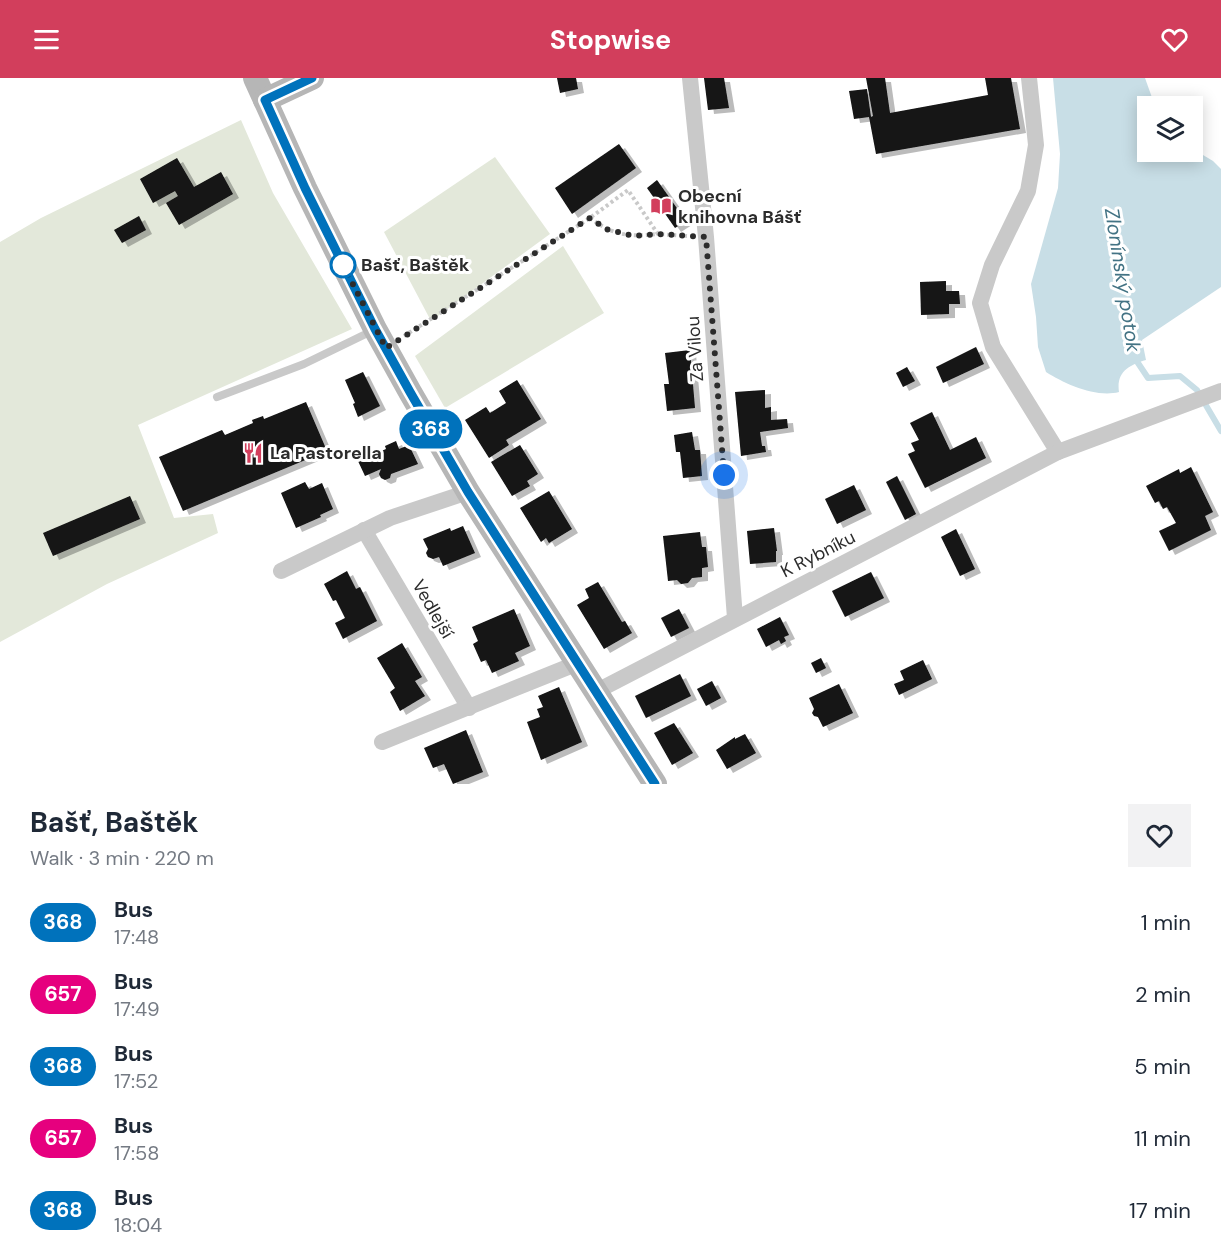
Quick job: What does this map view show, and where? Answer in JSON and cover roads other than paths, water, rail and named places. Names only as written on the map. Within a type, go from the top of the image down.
[{"type":"street","points":[[255,78],[305,188],[380,338],[468,492],[655,784]]},
{"type":"street","points":[[265,100],[312,78]]},
{"type":"street","name":"Za Vilou","points":[[690,78],[706,237],[735,618]]},
{"type":"street","points":[[1029,78],[1036,145],[1028,191],[992,265],[980,303],[993,346],[1058,452]]},
{"type":"street","name":"K Rybníku","points":[[597,691],[1058,452],[1208,396]]},
{"type":"street","points":[[281,571],[390,518],[468,492]]},
{"type":"street","name":"Vedlejší","points":[[364,530],[469,708]]},
{"type":"street","points":[[382,742],[578,663]]},
{"type":"lane","points":[[217,397],[380,338]]},
{"type":"water","points":[[1053,78],[1145,78],[1151,96],[1137,96],[1137,162],[1203,162],[1203,155],[1221,169],[1221,287],[1142,340],[1146,360],[1125,370],[1120,379],[1119,392],[1091,391],[1054,377],[1046,372],[1038,347],[1031,284],[1058,188],[1060,154]]},
{"type":"waterway","name":"Zlonínský potok","points":[[1134,357],[1148,378],[1180,376],[1197,390],[1221,431]]},
{"type":"place","name":"Obecní knihovna Bášť","points":[[661,206]]},
{"type":"place","name":"Bašť, Baštěk","points":[[343,265]]},
{"type":"place","name":"La Pastorella","points":[[253,453]]}]
